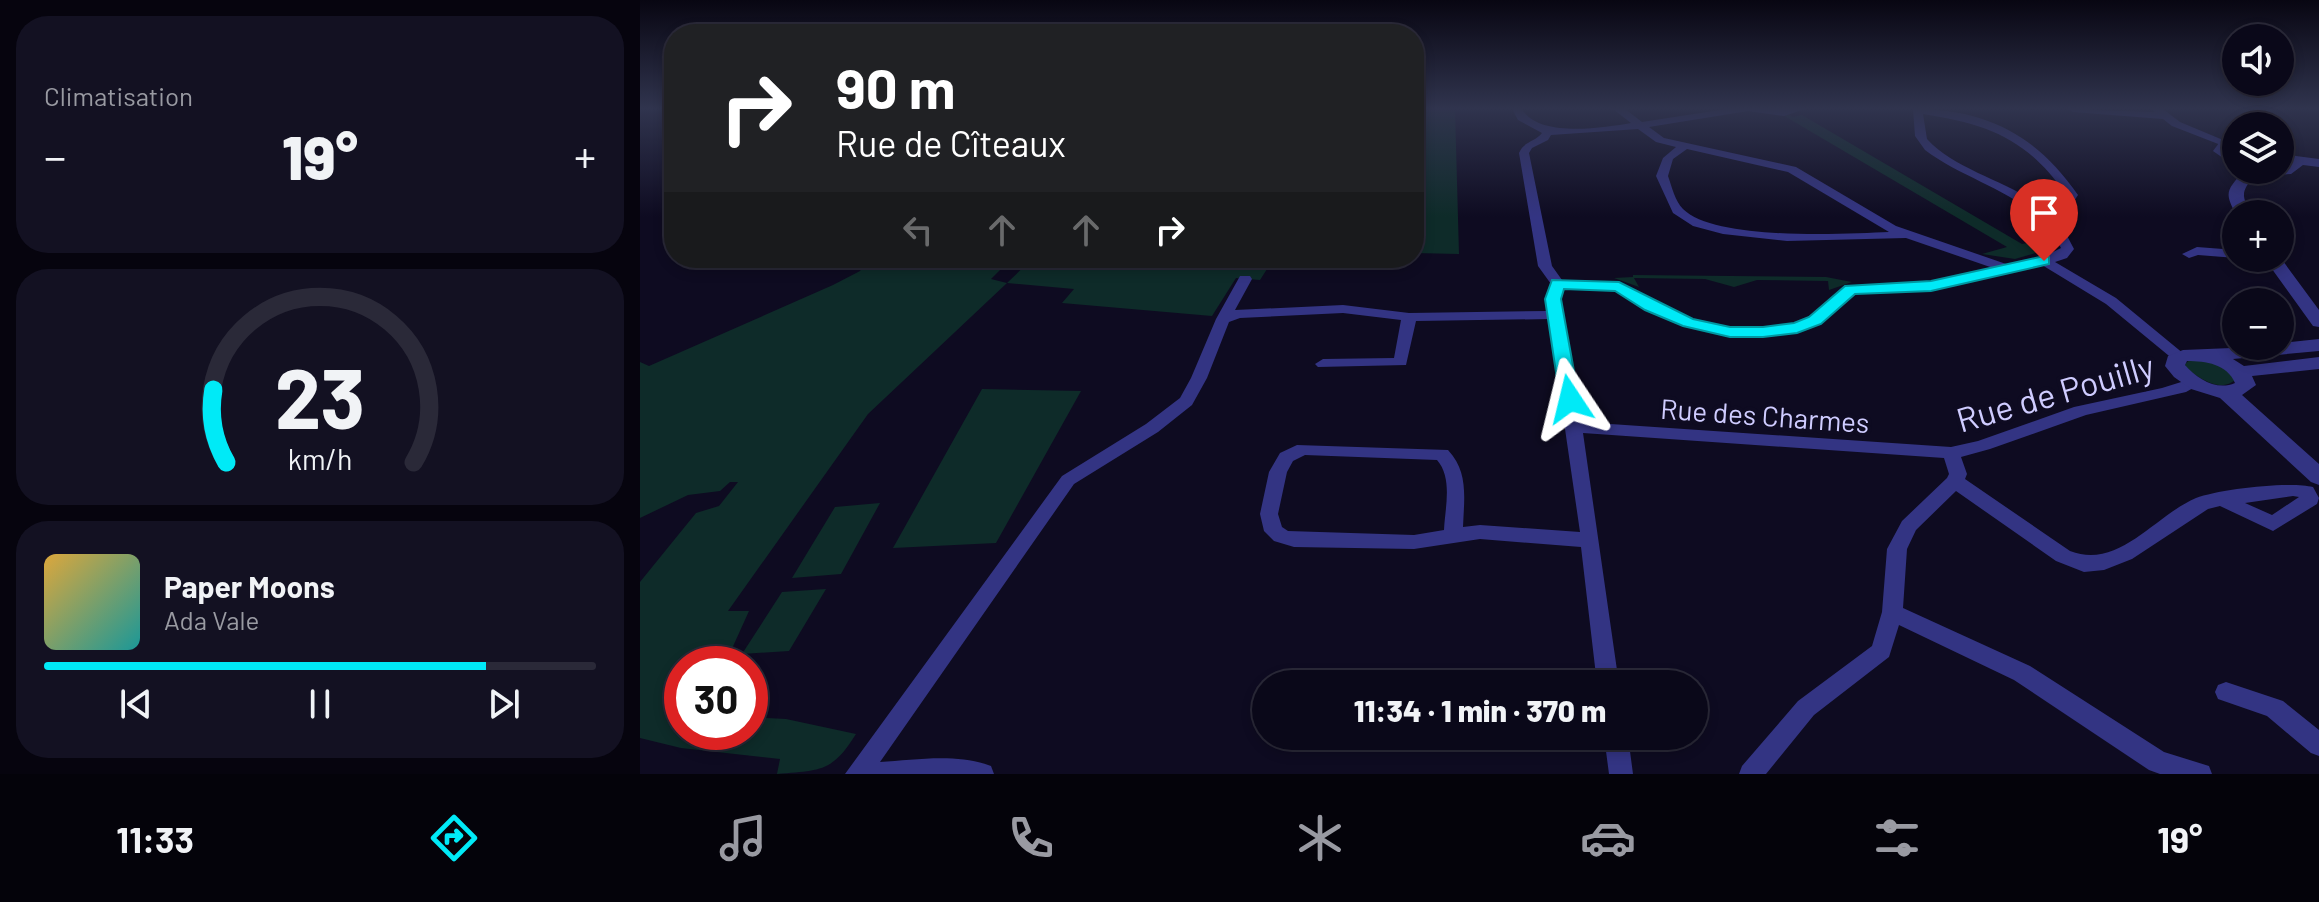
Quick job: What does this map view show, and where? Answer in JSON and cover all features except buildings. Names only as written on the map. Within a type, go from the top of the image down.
[{"type":"street","points":[[1529,145],[1524,153],[1545,266],[1558,284]]},
{"type":"street","points":[[1680,145],[1765,162],[1804,174],[1905,235],[2006,268]]},
{"type":"street","points":[[1558,284],[1619,286],[1651,306],[1689,323],[1730,332],[1763,332],[1797,328],[1815,321],[1851,289],[1931,286],[2044,261],[2062,255],[2068,249],[2043,211],[1928,145]]},
{"type":"street","points":[[2032,145],[2072,195],[2068,201],[2043,211]]},
{"type":"street","points":[[1684,146],[1668,158],[1662,176],[1676,209],[1700,226],[1745,234],[1905,235]]},
{"type":"street","points":[[2294,158],[2319,163]]},
{"type":"street","points":[[2189,254],[2197,251],[2222,253]]},
{"type":"street","points":[[2044,261],[2111,301],[2179,357],[2319,341]]},
{"type":"street","points":[[2282,272],[2319,322]]},
{"type":"street","points":[[857,774],[1068,480],[1152,428],[1186,401],[1245,279]]},
{"type":"street","points":[[1558,284],[1552,295],[1574,427],[1606,670]]},
{"type":"street","points":[[1223,319],[1238,314],[1343,309],[1409,317],[1555,315]]},
{"type":"street","points":[[1323,364],[1401,362],[1409,317]]},
{"type":"street","points":[[2179,357],[2174,363],[2177,371],[2194,383],[2226,392],[2240,390],[2246,385],[2241,373],[2222,361],[2202,356]]},
{"type":"street","points":[[2241,373],[2257,368],[2319,363]]},
{"type":"street","name":"Rue de Pouilly","points":[[1751,774],[1806,708],[1881,651],[1892,612],[1897,549],[1909,526],[1955,481],[1958,474],[1951,453],[1983,448],[2081,410],[2173,392],[2194,383]]},
{"type":"street","points":[[2226,392],[2315,487]]},
{"type":"street","name":"Rue des Charmes","points":[[1574,427],[1951,453]]},
{"type":"street","points":[[1454,535],[1455,472],[1449,459],[1442,454],[1303,449],[1286,457],[1278,472],[1269,514],[1274,531],[1294,540],[1414,542],[1480,532],[1588,540]]},
{"type":"street","points":[[1955,481],[2078,564],[2125,555],[2201,504],[2315,487]]},
{"type":"street","points":[[2222,499],[2273,524],[2310,499],[2315,487]]},
{"type":"street","points":[[1892,612],[2022,673],[2156,768],[2200,774]]},
{"type":"street","points":[[2226,692],[2275,708],[2319,745]]},
{"type":"street","points":[[1618,750],[1621,774]]},
{"type":"street","points":[[867,774],[935,770],[982,774]]},
{"type":"green space","points":[[1424,145],[1456,145],[1459,254],[1424,253]]},
{"type":"green space","points":[[1834,145],[1853,145],[2022,244],[2053,238],[2056,247],[2015,259],[1982,254],[2007,247]]},
{"type":"green space","points":[[862,268],[1002,268],[991,279],[1007,283],[868,414],[728,611],[749,611],[733,646],[664,646],[664,744],[640,738],[640,582],[696,513],[719,506],[738,482],[730,482],[720,491],[688,495],[640,518],[640,362],[649,366],[833,285]]},
{"type":"green space","points":[[1023,268],[1268,268],[1260,280],[1236,278],[1212,316],[1062,303],[1074,289],[1007,283]]},
{"type":"green space","points":[[1633,275],[1826,277],[1852,282],[1829,290],[1828,281],[1757,280],[1734,287],[1705,279],[1634,278],[1639,287],[1614,278]]},
{"type":"green space","points":[[2191,359],[2219,364],[2236,379],[2224,385],[2210,383],[2186,368],[2185,364]]},
{"type":"green space","points":[[982,389],[1081,391],[996,543],[893,548]]},
{"type":"green space","points":[[880,503],[841,574],[792,578],[835,507]]},
{"type":"green space","points":[[826,589],[789,651],[768,652],[768,646],[747,646],[782,592]]},
{"type":"green space","points":[[768,718],[856,734],[840,756],[815,770],[777,774],[780,759],[699,750],[768,750]]},
{"type":"route","points":[[1570,399],[1552,295],[1558,284],[1605,283],[1619,286],[1651,306],[1689,323],[1730,332],[1775,332],[1815,321],[1838,302],[1843,293],[1857,287],[1931,286],[2044,261]]}]
